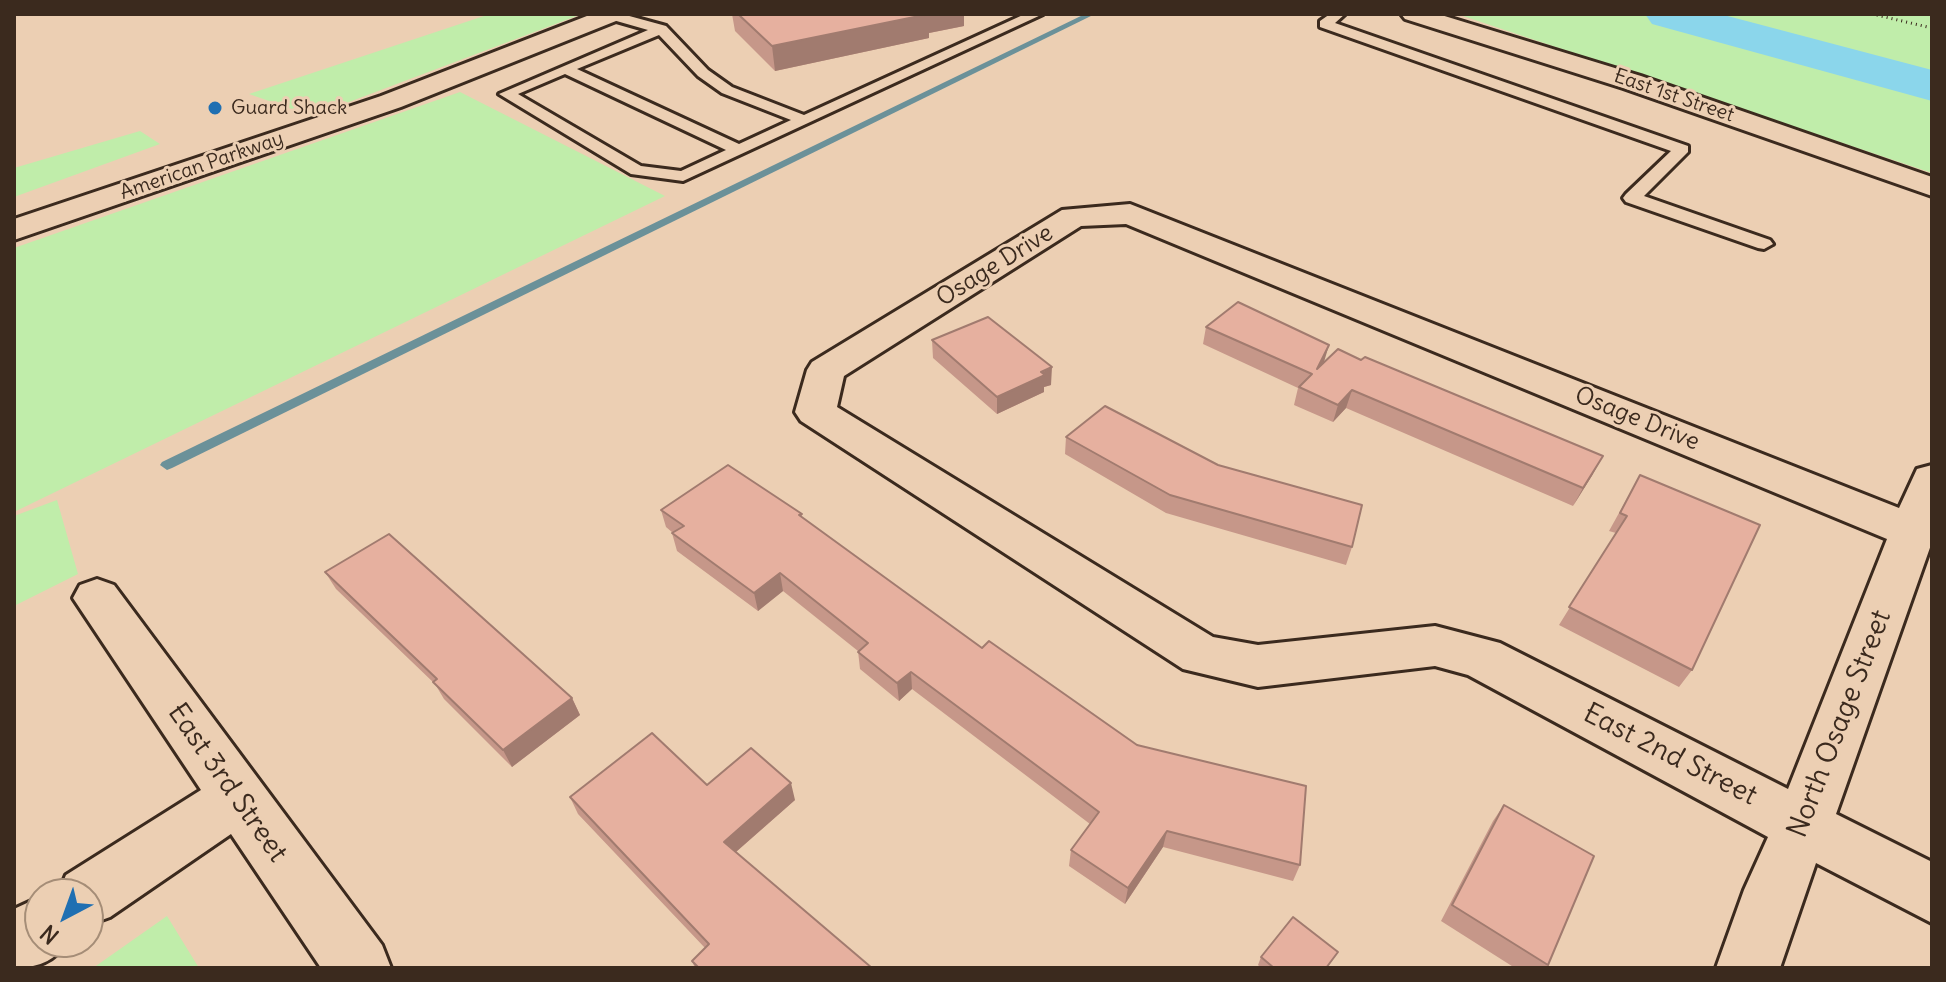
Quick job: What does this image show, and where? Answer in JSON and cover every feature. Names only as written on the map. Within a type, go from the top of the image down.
[{"type":"street","name":"American Parkway","points":[[14,230],[361,111],[565,35],[612,14]]},
{"type":"street","name":"East 1st Street","points":[[1413,14],[1645,86],[1932,187]]},
{"type":"street","name":"Osage Drive","points":[[1492,663],[1435,646],[1258,666],[1201,655],[815,412],[826,370],[1073,217],[1130,214],[1912,531]]},
{"type":"street","name":"North Osage Street","points":[[1748,968],[1774,890],[1803,825],[1932,480]]},
{"type":"street","name":"East 3rd Street","points":[[97,598],[359,968]]},
{"type":"street","name":"East 2nd Street","points":[[1492,663],[1932,894]]},
{"type":"street","points":[[104,885],[237,798]]},
{"type":"lane","points":[[612,14],[661,29],[703,73],[727,90],[804,120]]},
{"type":"lane","points":[[661,29],[506,94],[637,170],[683,176],[1036,14]]},
{"type":"lane","points":[[1338,14],[1325,24],[1682,149],[1632,198],[1764,244]]},
{"type":"lane","points":[[565,69],[739,150]]},
{"type":"path","points":[[1872,14],[1932,28]]},
{"type":"green space","points":[[490,14],[582,14],[312,116],[249,94]]},
{"type":"green space","points":[[1457,14],[1932,14],[1932,173]]},
{"type":"green space","points":[[460,92],[665,196],[14,512],[14,248]]},
{"type":"green space","points":[[140,131],[160,144],[14,197],[14,168]]},
{"type":"green space","points":[[57,500],[78,574],[14,606],[14,516]]},
{"type":"green space","points":[[167,916],[199,968],[93,968]]},
{"type":"building","points":[[738,14],[929,14],[772,46]]},
{"type":"building","points":[[1238,302],[1329,345],[1317,369],[1338,349],[1361,360],[1365,357],[1603,456],[1583,488],[1352,390],[1338,405],[1299,387],[1312,374],[1206,327]]},
{"type":"building","points":[[988,317],[1052,367],[1041,372],[1045,375],[997,397],[932,340]]},
{"type":"building","points":[[1105,406],[1218,465],[1362,505],[1352,547],[1170,495],[1066,437]]},
{"type":"building","points":[[728,465],[802,514],[799,515],[982,648],[989,641],[1137,745],[1306,786],[1300,865],[1167,831],[1128,888],[1071,850],[1099,812],[911,672],[897,683],[858,652],[868,643],[780,573],[754,593],[672,533],[684,526],[661,510]]},
{"type":"building","points":[[1640,475],[1760,525],[1692,670],[1569,607],[1627,516],[1620,513]]},
{"type":"building","points":[[389,534],[572,698],[503,750],[433,682],[437,679],[325,572]]},
{"type":"building","points":[[652,733],[707,785],[751,748],[791,783],[724,842],[872,968],[699,968],[692,961],[709,944],[570,797]]},
{"type":"building","points":[[1504,805],[1594,856],[1548,965],[1452,905]]},
{"type":"building","points":[[1293,917],[1338,952],[1326,968],[1274,968],[1261,957]]},
{"type":"waterway","points":[[167,465],[1091,14]]},
{"type":"waterway","points":[[1668,14],[1932,86]]},
{"type":"place","name":"Guard Shack","points":[[215,108]]}]
